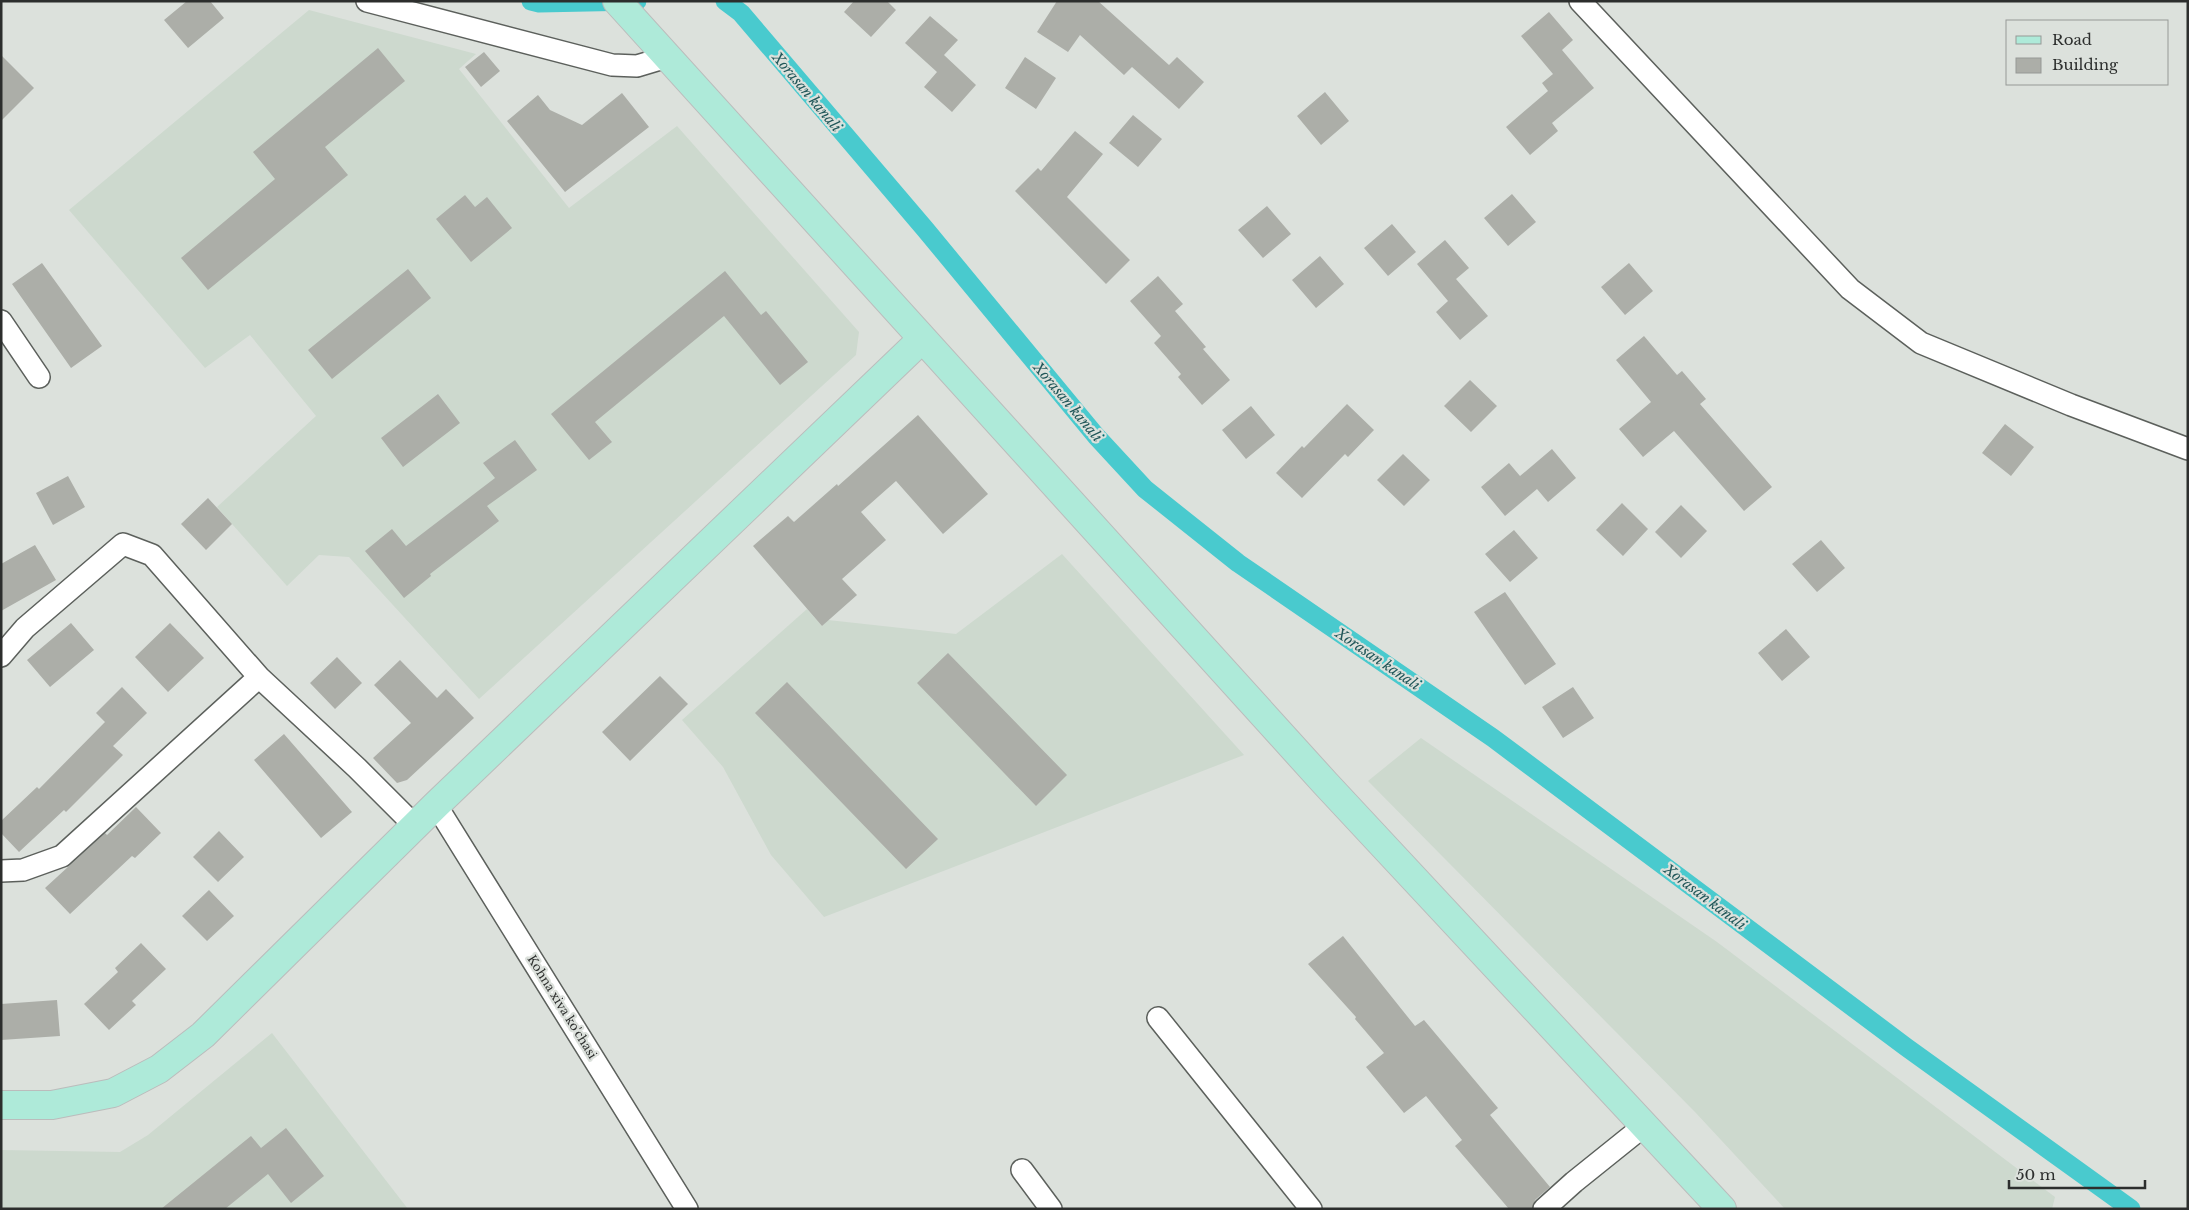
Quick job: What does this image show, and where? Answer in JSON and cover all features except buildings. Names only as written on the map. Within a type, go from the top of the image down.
[{"type":"main road","points":[[616,1],[1325,784],[1646,1125],[1722,1209]]},
{"type":"main road","points":[[1,1105],[52,1105],[113,1093],[159,1069],[203,1035],[436,805],[922,339]]},
{"type":"street","points":[[368,1],[612,65],[637,66],[668,57]]},
{"type":"street","points":[[1580,1],[1850,289],[1921,343],[2071,405],[2188,449]]},
{"type":"street","points":[[1,321],[39,377]]},
{"type":"street","points":[[1,656],[25,628],[123,544],[152,555],[259,677],[357,768],[415,826]]},
{"type":"street","points":[[1,872],[23,870],[62,856],[259,677]]},
{"type":"street","name":"Kohna xiva ko'chasi","points":[[436,805],[687,1209]]},
{"type":"street","points":[[1158,1018],[1311,1209]]},
{"type":"street","points":[[1544,1209],[1574,1182],[1646,1125]]},
{"type":"street","points":[[1022,1170],[1051,1209]]},
{"type":"shaded area","points":[[309,10],[476,54],[459,69],[569,208],[677,126],[859,332],[856,355],[479,699],[349,557],[319,555],[287,586],[217,507],[316,416],[250,335],[205,368],[69,210]]},
{"type":"shaded area","points":[[1062,554],[1244,755],[824,917],[771,855],[723,767],[682,720],[807,609],[822,626],[828,620],[956,634]]},
{"type":"shaded area","points":[[1421,738],[1717,942],[2055,1197],[2052,1209],[1785,1209],[1695,1112],[1368,781]]},
{"type":"shaded area","points":[[272,1033],[408,1209],[1,1209],[1,1150],[120,1152],[148,1135]]},
{"type":"waterway","name":"Xorasan kanali","points":[[531,1],[539,3],[637,1]]},
{"type":"waterway","name":"Xorasan kanali","points":[[725,1],[741,13],[925,229],[1096,436],[1145,489],[1238,563],[1493,738],[1906,1047],[2131,1209]]}]
